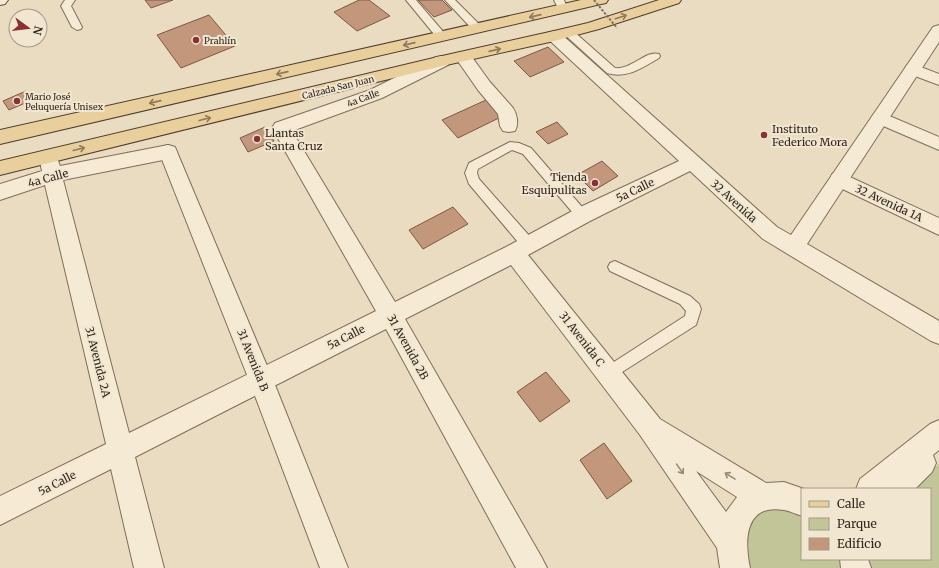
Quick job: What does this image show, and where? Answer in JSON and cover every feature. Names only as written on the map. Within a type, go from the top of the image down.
[{"type":"main road","points":[[0,137],[478,29],[561,5],[600,0]]},
{"type":"main road","name":"Calzada San Juan","points":[[0,168],[50,166],[442,61],[561,34],[674,0]]},
{"type":"street","points":[[794,247],[939,30]]},
{"type":"street","name":"32 Avenida","points":[[561,34],[692,163],[770,233],[939,333]]},
{"type":"street","points":[[463,57],[484,86],[507,112],[509,126]]},
{"type":"street","name":"4a Calle","points":[[281,128],[376,94],[442,61]]},
{"type":"street","points":[[913,69],[939,80]]},
{"type":"street","points":[[880,118],[939,144]]},
{"type":"street","name":"31 Avenida 2B","points":[[281,128],[390,315],[532,568]]},
{"type":"street","name":"4a Calle","points":[[0,192],[50,166],[168,152]]},
{"type":"street","name":"31 Avenida B","points":[[168,152],[261,380],[334,568]]},
{"type":"street","name":"5a Calle","points":[[0,511],[390,315],[583,215],[692,163]]},
{"type":"street","name":"31 Avenida 2A","points":[[50,166],[149,568]]},
{"type":"street","name":"32 Avenida 1A","points":[[839,179],[939,227]]},
{"type":"street","name":"31 Avenida C","points":[[521,248],[608,374],[649,426],[733,555]]},
{"type":"street","name":"31 Avenida C","points":[[649,426],[763,497]]},
{"type":"street","points":[[871,488],[939,433]]},
{"type":"street","points":[[896,488],[939,448]]},
{"type":"street","points":[[733,555],[733,527],[740,513],[750,503],[763,497],[779,495],[801,502]]},
{"type":"lane","points":[[70,0],[66,6],[77,26]]},
{"type":"lane","points":[[411,0],[442,37]]},
{"type":"lane","points":[[450,0],[478,29]]},
{"type":"lane","points":[[561,34],[611,71],[616,73],[623,72],[655,56]]},
{"type":"lane","points":[[521,248],[473,181],[471,173],[473,166],[510,146],[518,147],[527,151],[583,215]]},
{"type":"lane","points":[[608,374],[691,320],[694,310],[685,300],[615,267]]},
{"type":"path","points":[[594,0],[617,28]]},
{"type":"green space","points":[[939,464],[939,568],[869,568],[865,560],[931,560],[931,488],[912,488]]},
{"type":"green space","points":[[775,508],[801,514],[801,560],[842,560],[846,568],[745,568],[744,537],[746,529],[755,517],[763,512]]},
{"type":"building","points":[[145,0],[173,0],[151,8]]},
{"type":"building","points":[[359,0],[369,0],[390,16],[357,31],[334,12]]},
{"type":"building","points":[[418,0],[442,0],[452,10],[434,17]]},
{"type":"building","name":"Prahlín","points":[[209,15],[235,46],[181,68],[157,35]]},
{"type":"building","points":[[548,47],[564,62],[530,77],[514,61]]},
{"type":"building","name":"Mario José Peluquería Unisex","points":[[26,91],[32,100],[9,110],[3,101]]},
{"type":"building","points":[[486,100],[503,116],[458,138],[442,120]]},
{"type":"building","points":[[557,122],[568,134],[548,144],[536,132]]},
{"type":"building","name":"Llantas Santa Cruz","points":[[265,127],[274,141],[248,152],[240,138]]},
{"type":"building","name":"Tienda Esquipulitas","points":[[602,161],[618,176],[593,191],[577,175]]},
{"type":"building","points":[[453,207],[468,224],[423,249],[409,230]]},
{"type":"building","points":[[546,372],[570,401],[540,422],[517,392]]},
{"type":"building","points":[[604,443],[632,481],[607,499],[580,460]]},
{"type":"place","name":"Prahlín","points":[[196,40]]},
{"type":"place","name":"Mario José Peluquería Unisex","points":[[17,101]]},
{"type":"place","name":"Instituto Federico Mora","points":[[764,135]]},
{"type":"place","name":"Llantas Santa Cruz","points":[[257,139]]},
{"type":"place","name":"Tienda Esquipulitas","points":[[595,183]]}]
